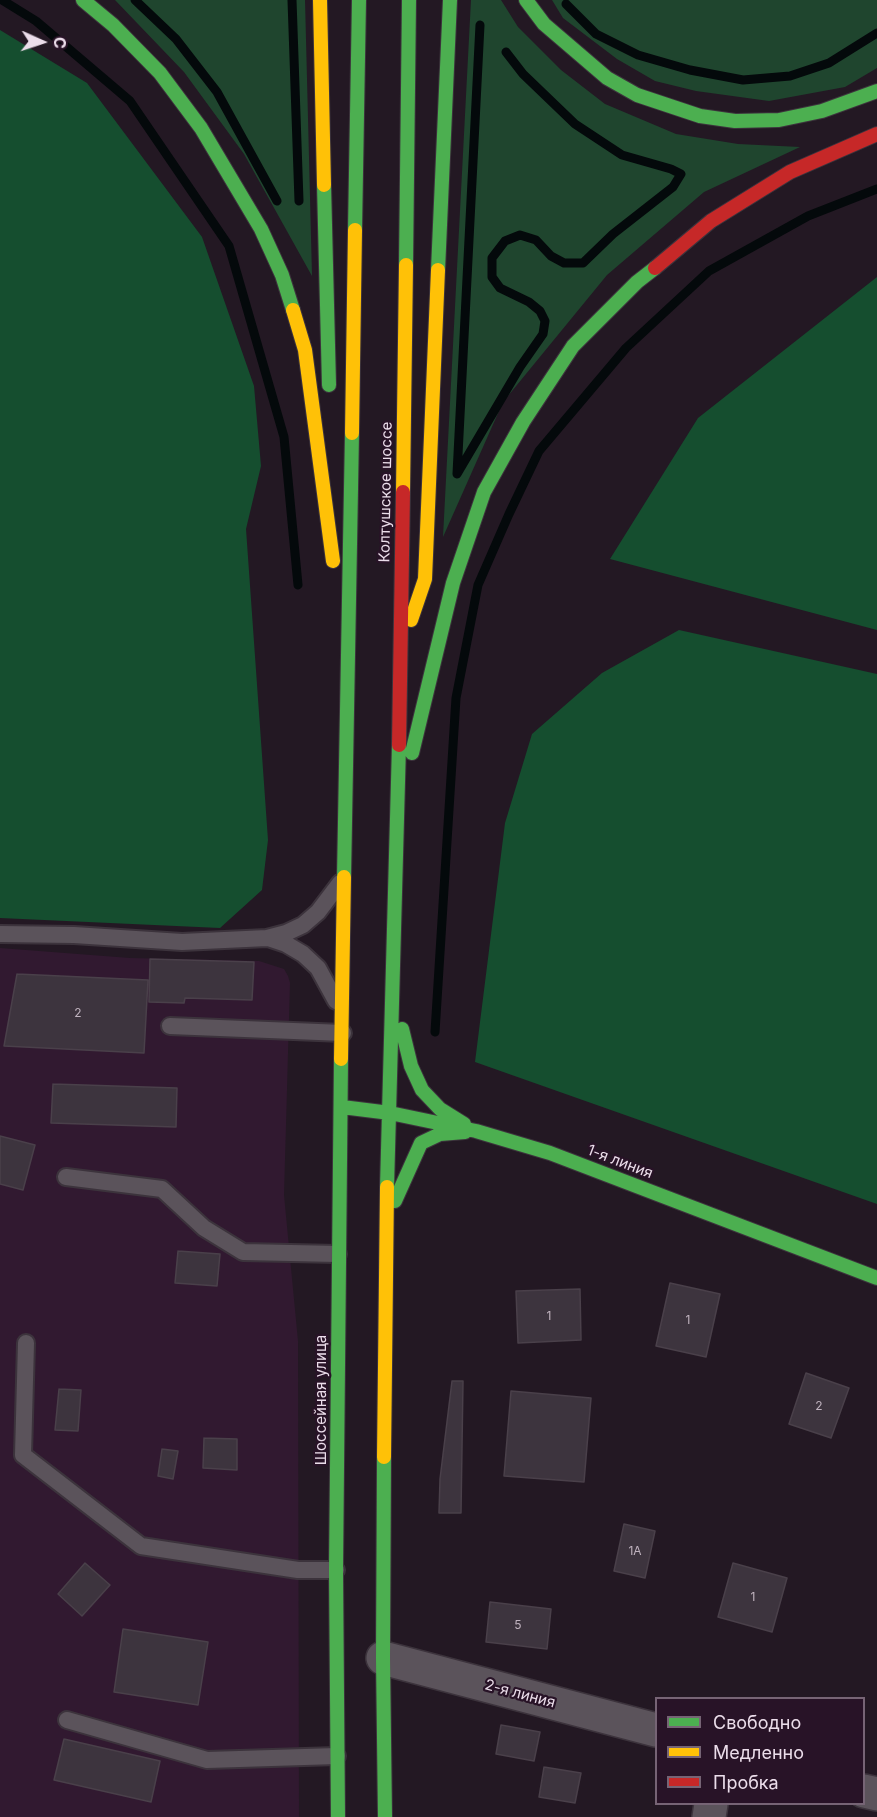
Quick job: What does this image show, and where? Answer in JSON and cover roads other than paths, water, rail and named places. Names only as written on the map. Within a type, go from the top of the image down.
[{"type":"main road","points":[[83,0],[113,25],[160,74],[201,128],[261,229],[282,275],[305,350],[347,671]]},
{"type":"main road","points":[[320,0],[330,402]]},
{"type":"main road","points":[[346,875],[347,671],[359,0]]},
{"type":"main road","name":"Колтушское шоссе","points":[[393,989],[401,653],[409,0]]},
{"type":"main road","points":[[401,653],[425,579],[450,0]]},
{"type":"main road","points":[[526,0],[544,24],[564,44],[607,78],[637,95],[700,116],[735,121],[779,120],[822,111],[877,91]]},
{"type":"main road","points":[[397,816],[453,583],[484,492],[523,422],[573,346],[637,282],[711,221],[790,172],[877,134]]},
{"type":"main road","points":[[334,460],[347,671]]},
{"type":"main road","name":"Шоссейная улица","points":[[338,1817],[336,1570],[338,1254],[346,875]]},
{"type":"main road","points":[[385,1817],[383,1658],[386,1226],[393,989]]},
{"type":"main road","points":[[393,989],[411,1066],[422,1090],[440,1109],[476,1131]]},
{"type":"main road","name":"1-я линия","points":[[342,1107],[390,1113],[476,1131],[550,1153],[877,1278]]},
{"type":"main road","points":[[386,1226],[410,1164],[421,1143],[440,1134],[476,1131]]},
{"type":"street","name":"2-я линия","points":[[383,1658],[655,1729]]},
{"type":"lane","points":[[0,934],[74,934],[182,942],[267,938],[303,925],[318,912],[346,875]]},
{"type":"lane","points":[[267,938],[286,944],[303,954],[318,968],[344,1014]]},
{"type":"lane","points":[[170,1026],[343,1033]]},
{"type":"lane","points":[[66,1177],[162,1189],[204,1228],[243,1252],[338,1254]]},
{"type":"lane","points":[[26,1343],[23,1455],[141,1546],[298,1570],[336,1570]]},
{"type":"lane","points":[[67,1720],[207,1760],[337,1756]]},
{"type":"waterway","points":[[2,0],[36,21],[130,101],[229,246],[284,437],[298,585]]},
{"type":"waterway","points":[[135,0],[176,39],[217,92],[277,201]]},
{"type":"waterway","points":[[292,0],[299,201]]},
{"type":"waterway","points":[[566,4],[596,34],[638,55],[690,70],[743,80],[790,76],[829,63],[877,33]]},
{"type":"waterway","points":[[480,25],[457,474],[520,367],[543,334],[545,321],[540,311],[529,302],[500,288],[492,277],[492,258],[505,241],[520,235],[536,240],[551,256],[564,263],[583,263],[613,234],[673,187],[681,174],[622,155],[575,124],[523,74],[506,52]]},
{"type":"waterway","points":[[435,1032],[456,698],[478,585],[539,451],[626,348],[709,271],[808,216],[877,189]]}]
